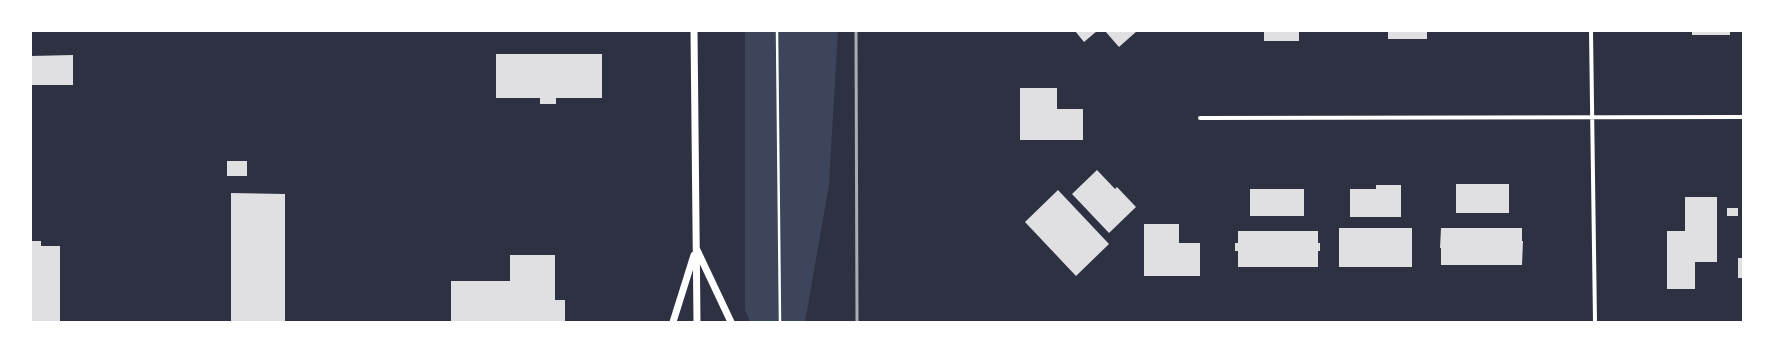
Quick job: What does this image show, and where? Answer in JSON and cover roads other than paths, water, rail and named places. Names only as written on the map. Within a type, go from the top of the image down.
[{"type":"street","points":[[694,31],[697,322]]},
{"type":"street","points":[[1591,31],[1595,322]]},
{"type":"street","points":[[1200,118],[1743,117]]},
{"type":"street","points":[[673,322],[696,247]]},
{"type":"street","points":[[696,247],[731,322]]},
{"type":"railway","points":[[856,31],[857,322]]}]
